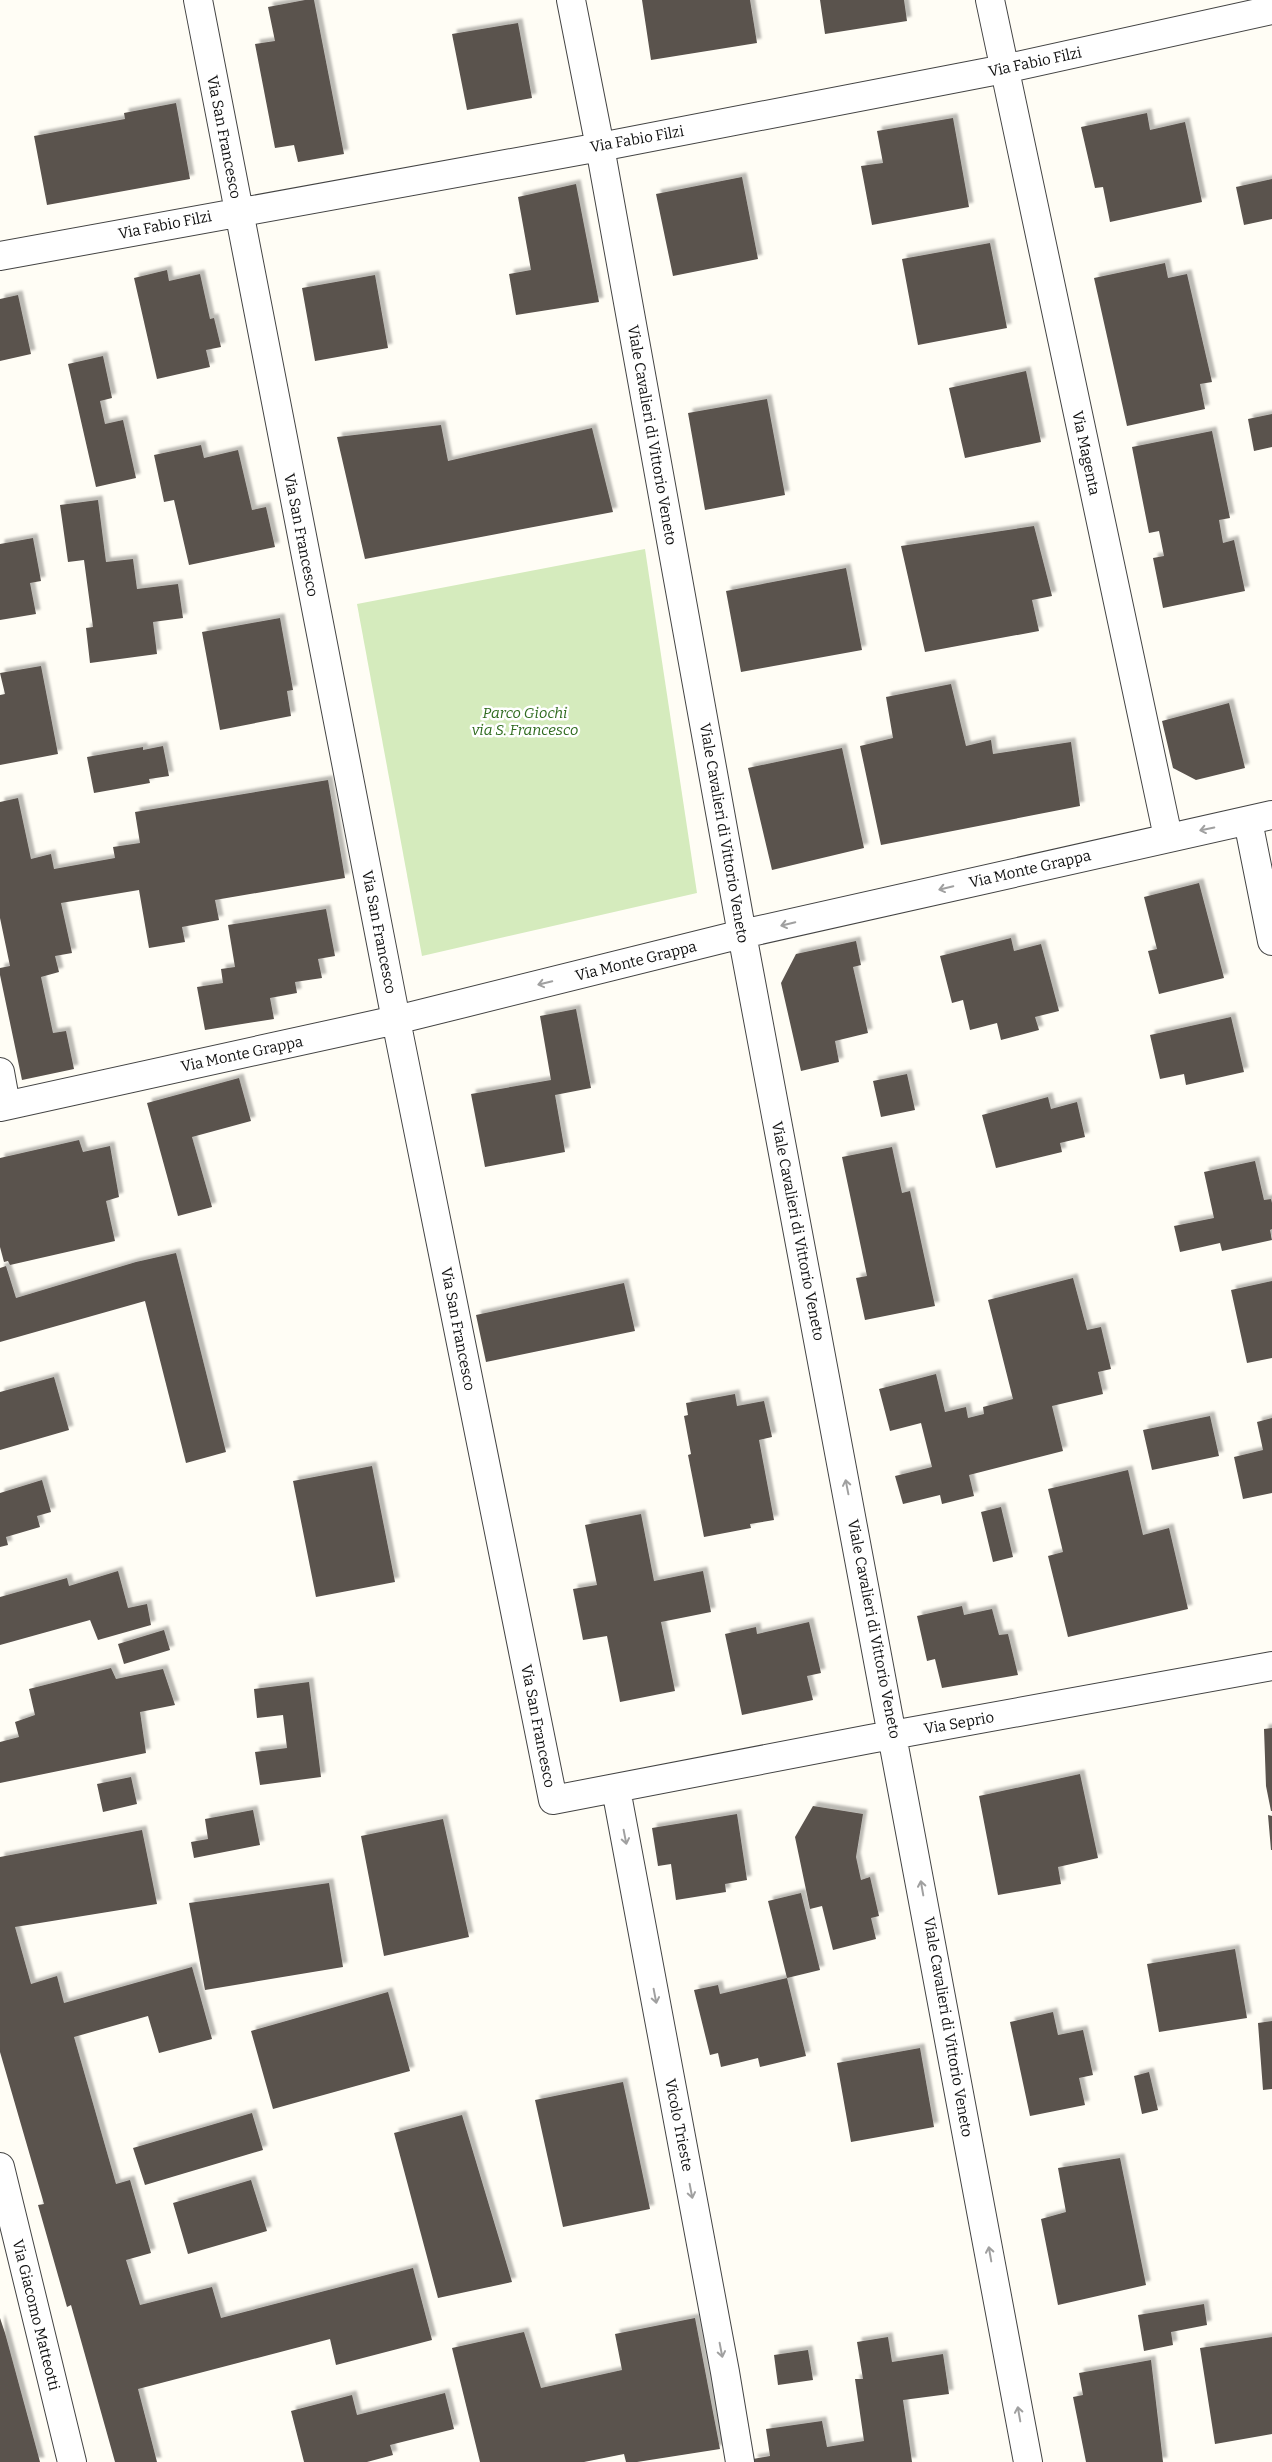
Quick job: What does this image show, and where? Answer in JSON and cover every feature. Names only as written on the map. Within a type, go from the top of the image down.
[{"type":"street","name":"Via San Francesco","points":[[198,0],[396,1020],[553,1800],[616,1789]]},
{"type":"street","name":"Viale Cavalieri di Vittorio Veneto","points":[[571,0],[600,147],[742,934],[894,1735],[1028,2462]]},
{"type":"street","name":"Via Magenta","points":[[990,0],[1168,837]]},
{"type":"street","name":"Via Fabio Filzi","points":[[0,256],[239,211],[600,147],[1004,69],[1272,10]]},
{"type":"street","name":"Via Monte Grappa","points":[[3,1106],[396,1020],[742,934],[1168,837],[1260,818]]},
{"type":"street","points":[[1260,818],[1272,941]]},
{"type":"street","points":[[0,1072],[3,1106]]},
{"type":"street","name":"Via Seprio","points":[[616,1789],[894,1735],[1272,1666]]},
{"type":"street","name":"Vicolo Trieste","points":[[616,1789],[740,2462]]},
{"type":"street","name":"Via Giacomo Matteotti","points":[[0,2167],[72,2462]]},
{"type":"green space","name":"Parco Giochi via S. Francesco","points":[[645,549],[697,893],[422,956],[357,604]]},
{"type":"building","points":[[314,0],[344,154],[298,162],[294,145],[275,148],[255,44],[275,41],[268,7]]},
{"type":"building","points":[[642,0],[750,0],[757,43],[651,60]]},
{"type":"building","points":[[820,0],[904,0],[907,21],[825,34]]},
{"type":"building","points":[[518,23],[532,98],[467,110],[452,34]]},
{"type":"building","points":[[176,103],[190,179],[47,205],[34,136],[125,119],[124,113]]},
{"type":"building","points":[[1147,113],[1150,130],[1185,122],[1202,202],[1110,222],[1103,187],[1095,188],[1081,127]]},
{"type":"building","points":[[953,118],[969,207],[872,225],[861,166],[883,163],[877,131]]},
{"type":"building","points":[[742,177],[758,259],[673,276],[656,194]]},
{"type":"building","points":[[1272,179],[1272,219],[1244,225],[1236,187]]},
{"type":"building","points":[[576,184],[599,302],[516,315],[509,274],[531,270],[518,197]]},
{"type":"building","points":[[990,243],[1007,328],[918,345],[902,259]]},
{"type":"building","points":[[1165,263],[1168,278],[1187,274],[1212,382],[1200,384],[1205,409],[1127,426],[1094,278]]},
{"type":"building","points":[[167,270],[169,281],[200,274],[210,319],[214,318],[221,347],[206,350],[210,367],[157,379],[134,278]]},
{"type":"building","points":[[375,275],[388,348],[315,361],[302,288]]},
{"type":"building","points":[[18,295],[31,354],[0,361],[0,299]]},
{"type":"building","points":[[103,356],[112,398],[100,401],[105,424],[123,420],[136,478],[96,487],[68,364]]},
{"type":"building","points":[[1026,371],[1041,442],[965,458],[949,388]]},
{"type":"building","points":[[767,399],[785,495],[705,510],[688,413]]},
{"type":"building","points":[[1272,414],[1272,447],[1254,451],[1248,419]]},
{"type":"building","points":[[441,425],[448,461],[592,428],[613,512],[365,559],[337,437]]},
{"type":"building","points":[[1212,431],[1230,518],[1219,520],[1223,543],[1234,540],[1245,591],[1163,608],[1153,558],[1164,556],[1159,531],[1149,533],[1132,447]]},
{"type":"building","points":[[201,445],[204,458],[238,450],[252,510],[266,507],[275,547],[189,565],[174,500],[164,502],[154,455]]},
{"type":"building","points":[[98,500],[106,562],[133,559],[137,589],[178,584],[183,618],[153,622],[157,654],[90,663],[86,628],[93,627],[84,560],[68,562],[60,505]]},
{"type":"building","points":[[1034,526],[1052,596],[1032,600],[1039,631],[925,652],[901,546]]},
{"type":"building","points":[[33,538],[41,581],[30,583],[36,614],[0,620],[0,544]]},
{"type":"building","points":[[846,568],[862,650],[741,672],[726,591]]},
{"type":"building","points":[[280,618],[293,690],[287,691],[291,716],[220,730],[202,632]]},
{"type":"building","points":[[41,666],[58,754],[0,765],[0,695],[5,694],[0,673]]},
{"type":"building","points":[[951,684],[966,746],[991,740],[993,754],[1071,742],[1080,806],[881,845],[860,746],[893,738],[886,697]]},
{"type":"building","points":[[1229,703],[1245,768],[1196,780],[1173,768],[1162,721]]},
{"type":"building","points":[[163,746],[169,776],[149,779],[150,783],[94,793],[87,757],[143,747],[143,750]]},
{"type":"building","points":[[842,748],[864,848],[772,870],[748,768]]},
{"type":"building","points":[[328,780],[345,878],[215,900],[219,920],[182,927],[185,942],[149,948],[139,890],[61,903],[72,953],[55,956],[59,972],[41,977],[53,1033],[66,1031],[74,1069],[22,1080],[0,975],[0,968],[10,966],[0,918],[0,802],[18,798],[31,859],[51,854],[54,869],[115,858],[113,847],[140,843],[135,812]]},
{"type":"building","points":[[1199,883],[1224,978],[1159,994],[1148,951],[1157,949],[1144,897]]},
{"type":"building","points":[[326,909],[335,956],[318,959],[322,978],[295,982],[297,993],[270,998],[274,1019],[205,1030],[197,987],[223,983],[221,969],[235,967],[228,925]]},
{"type":"building","points":[[1011,938],[1014,951],[1041,944],[1059,1011],[1035,1017],[1039,1030],[1001,1040],[997,1023],[970,1030],[963,1000],[952,1003],[940,956]]},
{"type":"building","points":[[856,941],[861,965],[853,967],[868,1033],[835,1041],[839,1062],[801,1071],[781,983],[796,954]]},
{"type":"building","points":[[576,1009],[591,1088],[555,1095],[565,1152],[485,1167],[471,1094],[551,1080],[540,1016]]},
{"type":"building","points":[[1231,1017],[1244,1072],[1186,1085],[1184,1074],[1160,1079],[1150,1035]]},
{"type":"building","points":[[907,1074],[915,1110],[881,1117],[873,1081]]},
{"type":"building","points":[[239,1078],[251,1121],[192,1137],[212,1207],[178,1216],[147,1103]]},
{"type":"building","points":[[1048,1097],[1051,1109],[1077,1102],[1085,1137],[1060,1143],[1062,1152],[996,1168],[982,1115]]},
{"type":"building","points":[[79,1140],[83,1152],[110,1146],[119,1197],[106,1201],[115,1241],[10,1265],[8,1261],[4,1262],[0,1247],[0,1158]]},
{"type":"building","points":[[892,1147],[902,1193],[910,1191],[935,1306],[865,1320],[856,1278],[867,1276],[842,1157]]},
{"type":"building","points":[[1255,1161],[1264,1200],[1271,1199],[1272,1203],[1272,1229],[1270,1230],[1272,1240],[1222,1251],[1220,1243],[1180,1252],[1174,1226],[1214,1218],[1204,1172]]},
{"type":"building","points":[[176,1253],[226,1452],[186,1463],[145,1301],[0,1342],[0,1268],[6,1266],[16,1298],[136,1262]]},
{"type":"building","points":[[1073,1278],[1087,1330],[1101,1327],[1111,1369],[1098,1372],[1103,1394],[1052,1406],[1063,1451],[969,1475],[974,1496],[942,1504],[940,1495],[903,1504],[895,1476],[932,1467],[921,1423],[890,1431],[879,1389],[936,1374],[945,1412],[966,1407],[968,1418],[984,1414],[983,1407],[1013,1399],[988,1300]]},
{"type":"building","points":[[1272,1281],[1272,1358],[1247,1363],[1231,1290]]},
{"type":"building","points":[[624,1283],[635,1331],[486,1362],[476,1315]]},
{"type":"building","points":[[54,1377],[69,1430],[0,1450],[0,1392]]},
{"type":"building","points":[[735,1394],[737,1406],[764,1401],[772,1437],[759,1440],[774,1520],[750,1524],[751,1528],[704,1537],[688,1455],[691,1454],[684,1416],[688,1415],[686,1403]]},
{"type":"building","points":[[1210,1416],[1219,1456],[1152,1470],[1143,1430]]},
{"type":"building","points":[[1272,1418],[1272,1493],[1243,1499],[1234,1457],[1263,1450],[1257,1422]]},
{"type":"building","points":[[372,1466],[395,1582],[316,1597],[293,1481]]},
{"type":"building","points":[[1128,1470],[1143,1535],[1169,1528],[1188,1609],[1068,1637],[1048,1556],[1063,1552],[1048,1489]]},
{"type":"building","points":[[42,1480],[51,1512],[37,1516],[40,1527],[6,1537],[8,1545],[0,1547],[0,1493]]},
{"type":"building","points":[[1001,1507],[1013,1557],[993,1562],[981,1512]]},
{"type":"building","points":[[641,1514],[654,1581],[703,1571],[711,1612],[661,1622],[675,1691],[620,1702],[607,1636],[583,1640],[573,1589],[597,1585],[585,1525]]},
{"type":"building","points":[[118,1571],[128,1608],[147,1604],[151,1625],[98,1640],[90,1620],[0,1645],[0,1597],[67,1578],[69,1586]]},
{"type":"building","points":[[962,1606],[964,1615],[992,1609],[999,1635],[1008,1634],[1018,1675],[942,1688],[935,1659],[927,1661],[917,1616]]},
{"type":"building","points":[[809,1622],[821,1673],[807,1676],[813,1700],[742,1715],[725,1634],[756,1627],[757,1634]]},
{"type":"building","points":[[164,1630],[170,1650],[124,1664],[118,1644]]},
{"type":"building","points":[[111,1668],[116,1679],[163,1669],[175,1705],[140,1712],[146,1753],[0,1783],[0,1742],[19,1737],[15,1722],[35,1715],[29,1689]]},
{"type":"building","points":[[309,1682],[321,1777],[260,1785],[255,1752],[287,1748],[283,1715],[257,1718],[254,1689]]},
{"type":"building","points":[[1272,1728],[1271,1811],[1266,1786],[1264,1729]]},
{"type":"building","points":[[1080,1774],[1098,1858],[1058,1867],[1061,1884],[998,1895],[979,1796]]},
{"type":"building","points":[[131,1777],[137,1804],[103,1812],[97,1784]]},
{"type":"building","points":[[813,1806],[863,1814],[856,1857],[861,1880],[870,1877],[879,1916],[871,1918],[876,1939],[833,1950],[822,1906],[810,1909],[795,1837]]},
{"type":"building","points":[[253,1810],[260,1845],[194,1858],[191,1842],[208,1839],[205,1819]]},
{"type":"building","points":[[737,1814],[747,1880],[725,1884],[726,1892],[676,1900],[671,1864],[658,1866],[652,1828]]},
{"type":"building","points":[[1268,1815],[1272,1816],[1272,1850],[1271,1850]]},
{"type":"building","points":[[443,1819],[469,1937],[384,1956],[361,1836]]},
{"type":"building","points":[[142,1830],[157,1904],[15,1927],[31,1984],[57,1976],[64,2003],[192,1967],[212,2039],[159,2053],[148,2016],[74,2037],[116,2184],[130,2180],[151,2253],[126,2260],[140,2305],[212,2287],[221,2318],[413,2268],[432,2340],[336,2365],[330,2339],[138,2389],[157,2462],[115,2462],[71,2305],[67,2307],[38,2205],[44,2204],[0,2052],[0,1857]]},
{"type":"building","points":[[329,1883],[343,1967],[205,1990],[189,1903]]},
{"type":"building","points":[[801,1893],[820,1970],[787,1978],[768,1901]]},
{"type":"building","points":[[1235,1949],[1247,2018],[1159,2032],[1147,1964]]},
{"type":"building","points":[[787,1978],[806,2056],[760,2067],[758,2058],[721,2067],[718,2053],[710,2055],[694,1990],[718,1985],[720,1994]]},
{"type":"building","points":[[388,1992],[410,2071],[273,2109],[251,2031]]},
{"type":"building","points":[[1053,2012],[1058,2035],[1083,2030],[1093,2075],[1079,2078],[1085,2105],[1030,2116],[1010,2022]]},
{"type":"building","points":[[1272,2021],[1272,2089],[1263,2090],[1258,2023]]},
{"type":"building","points":[[920,2048],[934,2127],[851,2142],[837,2063]]},
{"type":"building","points":[[1149,2072],[1158,2110],[1142,2114],[1134,2076]]},
{"type":"building","points":[[623,2082],[650,2209],[563,2227],[535,2100]]},
{"type":"building","points":[[252,2113],[263,2150],[145,2185],[133,2148]]},
{"type":"building","points":[[462,2115],[512,2282],[438,2298],[394,2133]]},
{"type":"building","points":[[1120,2158],[1146,2285],[1058,2305],[1041,2219],[1066,2212],[1058,2168]]},
{"type":"building","points":[[251,2180],[267,2231],[188,2254],[173,2203]]},
{"type":"building","points":[[1204,2304],[1207,2325],[1171,2332],[1173,2345],[1144,2351],[1138,2315]]},
{"type":"building","points":[[0,2318],[5,2333],[40,2462],[0,2462]]},
{"type":"building","points":[[695,2318],[720,2449],[637,2462],[626,2462],[624,2454],[584,2462],[480,2462],[452,2348],[524,2332],[541,2388],[622,2370],[615,2334]]},
{"type":"building","points":[[888,2337],[892,2362],[943,2354],[949,2394],[903,2400],[912,2462],[754,2462],[753,2459],[770,2456],[766,2429],[822,2421],[827,2447],[864,2441],[855,2379],[863,2379],[857,2342]]},
{"type":"building","points":[[1272,2337],[1272,2434],[1215,2444],[1200,2348]]},
{"type":"building","points":[[808,2350],[813,2380],[778,2385],[774,2355]]},
{"type":"building","points":[[1151,2360],[1163,2462],[1086,2462],[1073,2397],[1083,2395],[1079,2373]]},
{"type":"building","points":[[445,2393],[454,2429],[390,2445],[393,2455],[367,2462],[304,2462],[291,2411],[352,2395],[357,2415]]}]
